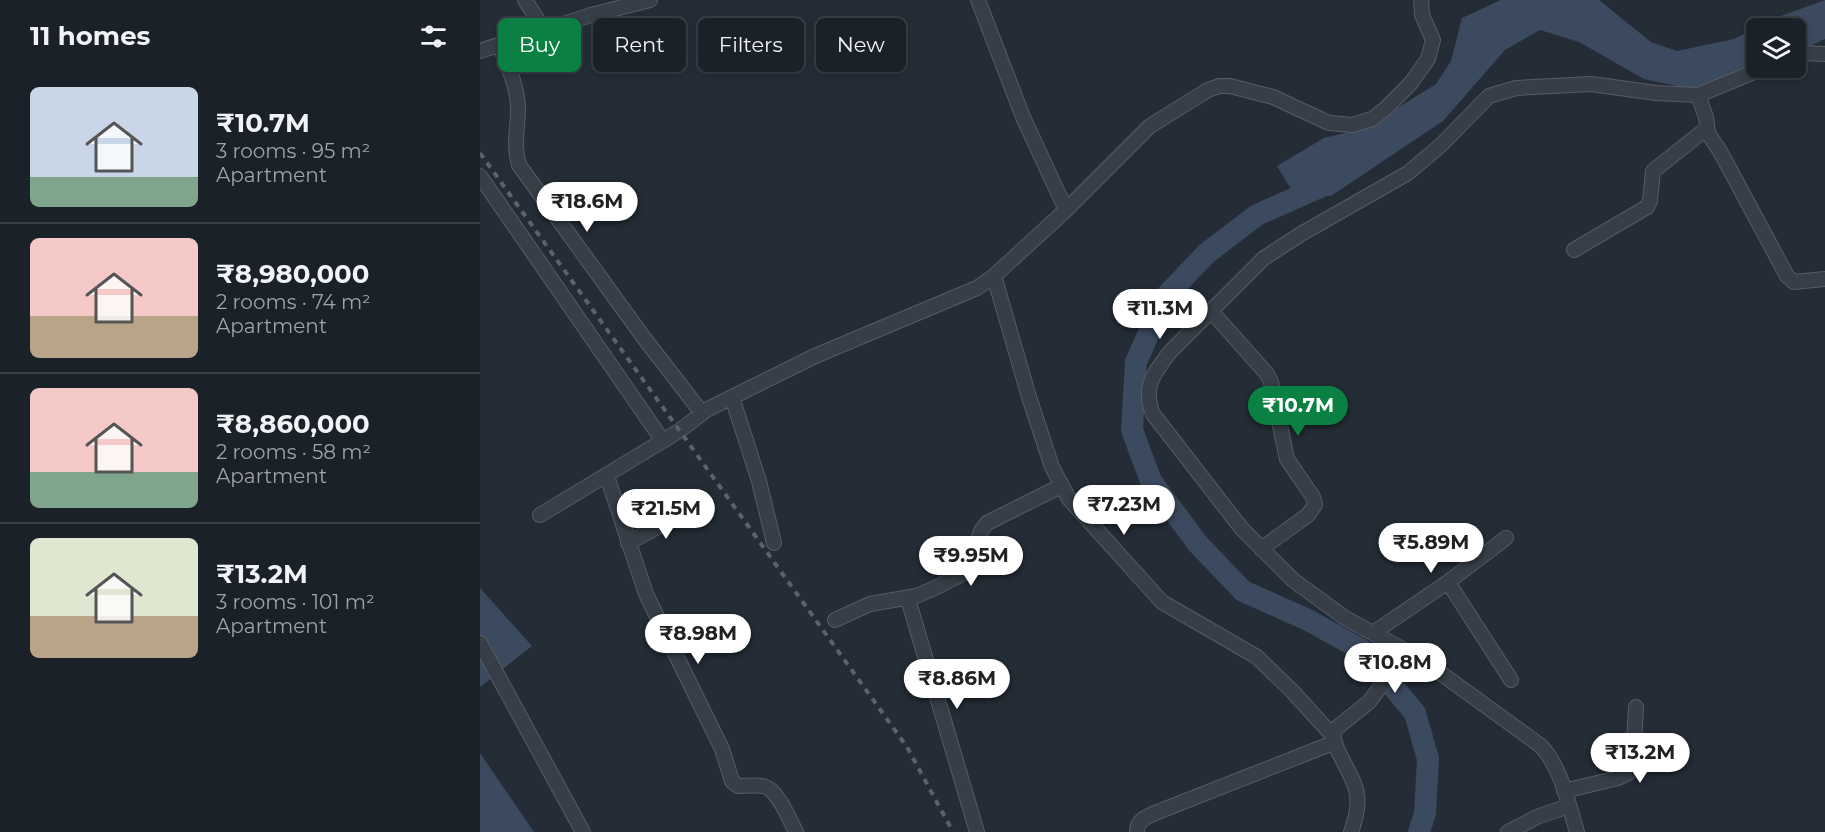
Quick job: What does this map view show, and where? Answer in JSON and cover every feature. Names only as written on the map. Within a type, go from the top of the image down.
[{"type":"street","points":[[525,0],[536,18]]},
{"type":"street","points":[[581,18],[631,2],[650,0]]},
{"type":"street","points":[[978,0],[1023,117],[1066,210]]},
{"type":"street","points":[[540,515],[663,441],[702,413],[732,397],[863,335],[976,288],[994,276],[1066,210],[1150,126],[1208,90],[1219,86],[1230,87],[1273,97],[1329,123],[1353,125],[1372,119],[1411,83],[1428,59],[1433,40],[1422,15],[1421,0]]},
{"type":"street","points":[[480,51],[498,46]]},
{"type":"street","points":[[1806,53],[1825,54]]},
{"type":"street","points":[[509,72],[516,92],[518,108],[515,148],[519,165],[644,338],[702,413]]},
{"type":"street","points":[[1577,832],[1551,757],[1541,746],[1424,661],[1346,618],[1293,580],[1242,529],[1153,414],[1148,403],[1148,391],[1157,369],[1170,352],[1264,258],[1301,234],[1408,173],[1441,145],[1489,96],[1516,88],[1591,84],[1656,93],[1698,94],[1746,75]]},
{"type":"street","points":[[1698,94],[1706,117],[1706,129],[1787,276],[1794,282],[1825,279]]},
{"type":"street","points":[[1574,250],[1647,207],[1650,201],[1653,171],[1706,129]]},
{"type":"street","points":[[480,176],[486,196],[663,441]]},
{"type":"street","points":[[994,276],[1029,397],[1052,467],[1061,486],[1082,516],[1162,602],[1257,657],[1293,692],[1333,739],[1346,763],[1358,796],[1351,832]]},
{"type":"street","points":[[1211,311],[1267,374],[1271,382],[1287,459],[1313,497],[1315,505],[1308,515],[1261,549]]},
{"type":"street","points":[[732,397],[759,481],[774,543]]},
{"type":"street","points":[[607,476],[646,594],[722,749],[732,781],[738,786],[763,786],[771,789],[796,832]]},
{"type":"street","points":[[835,620],[870,604],[908,599],[936,588],[966,572],[981,531],[987,523],[1061,486]]},
{"type":"street","points":[[628,543],[689,510]]},
{"type":"street","points":[[1373,633],[1448,582],[1506,538]]},
{"type":"street","points":[[1448,582],[1511,680]]},
{"type":"street","points":[[908,599],[977,832]]},
{"type":"street","points":[[480,643],[583,832]]},
{"type":"street","points":[[1333,739],[1334,730],[1369,702],[1407,652]]},
{"type":"street","points":[[1564,791],[1618,778],[1628,773],[1633,762],[1636,707]]},
{"type":"street","points":[[1137,832],[1137,825],[1140,821],[1155,813],[1333,739]]},
{"type":"street","points":[[1508,832],[1539,816],[1569,806]]},
{"type":"water","points":[[1501,0],[1599,0],[1651,42],[1677,51],[1734,39],[1746,33],[1746,73],[1726,84],[1686,88],[1644,79],[1579,42],[1540,30],[1505,50],[1443,121],[1331,196],[1303,196],[1291,189],[1277,166],[1324,138],[1365,128],[1436,84],[1451,61],[1462,18]]},
{"type":"water","points":[[1825,0],[1825,39],[1806,48],[1806,18],[1776,18]]},
{"type":"water","points":[[480,588],[532,646],[480,687]]},
{"type":"water","points":[[480,753],[534,832],[480,832]]},
{"type":"waterway","points":[[1329,183],[1257,215],[1207,253],[1165,297],[1136,362],[1132,430],[1151,481],[1198,544],[1243,591],[1308,620],[1362,650],[1415,713],[1428,759],[1425,813],[1419,832]]},
{"type":"railway","points":[[480,153],[907,747],[953,832]]}]
